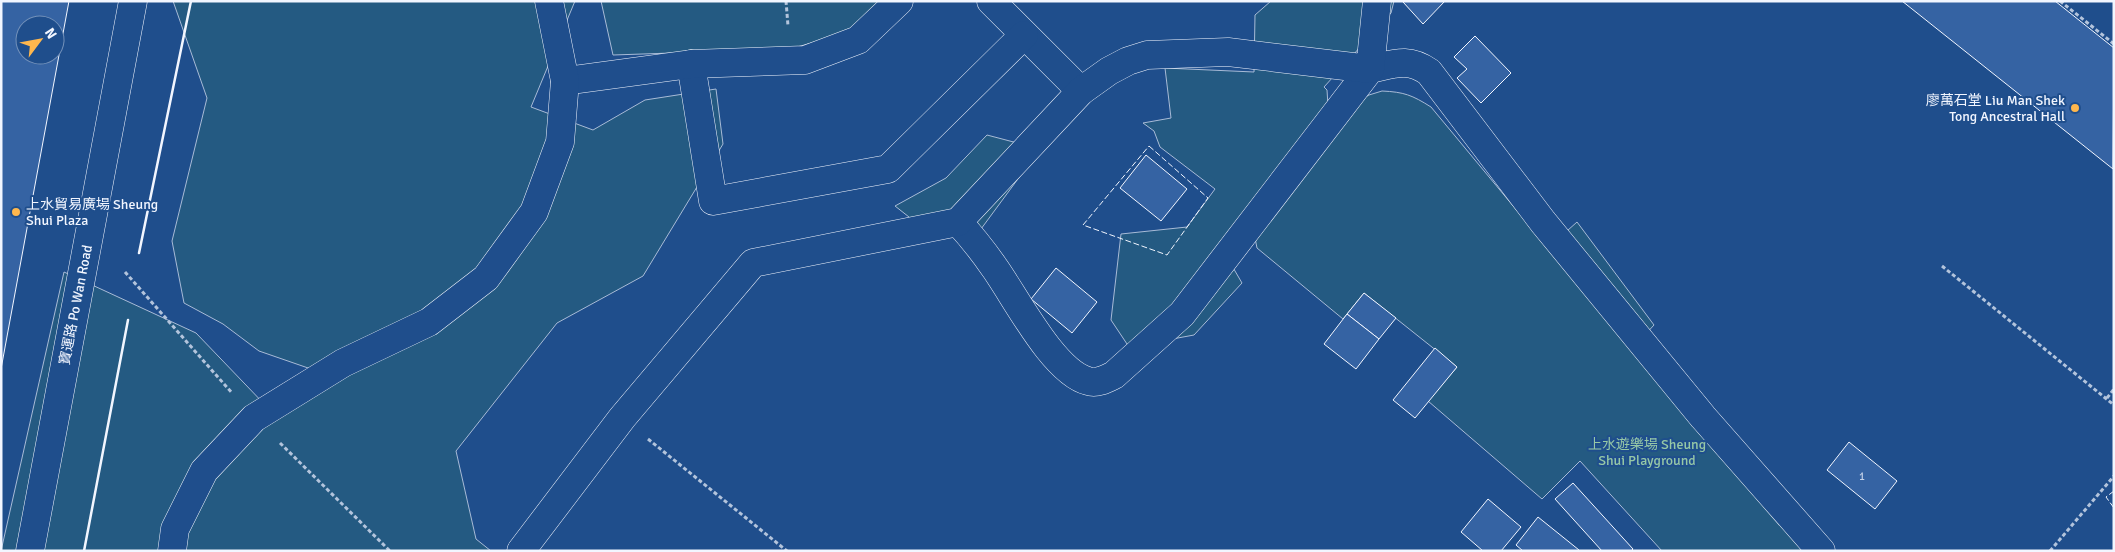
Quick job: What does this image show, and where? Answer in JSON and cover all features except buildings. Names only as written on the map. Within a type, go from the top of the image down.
[{"type":"street","name":"寶運路 Po Wan Road","points":[[30,551],[133,1]]},
{"type":"street","points":[[172,551],[176,528],[204,471],[254,418],[343,363],[429,322],[486,278],[534,212],[560,142],[565,81],[549,1]]},
{"type":"street","points":[[565,81],[691,64],[805,60],[858,40],[899,1]]},
{"type":"street","points":[[991,1],[1082,91]]},
{"type":"street","points":[[958,222],[994,266],[1052,354],[1072,374],[1089,382],[1101,381],[1119,370],[1182,314],[1370,69],[1377,1]]},
{"type":"street","points":[[691,64],[712,201],[888,169],[1024,35]]},
{"type":"street","points":[[520,551],[622,418],[753,263],[958,222],[1082,91],[1108,71],[1128,61],[1147,55],[1228,52],[1370,69],[1406,62],[1419,65],[1429,72],[1561,244],[1703,417],[1821,551]]},
{"type":"path","points":[[2060,1],[2114,44]]},
{"type":"path","points":[[1942,266],[2114,404]]},
{"type":"path","points":[[2107,398],[2114,389]]},
{"type":"path","points":[[622,418],[787,551]]},
{"type":"path","points":[[2050,551],[2114,476]]},
{"type":"green space","points":[[173,1],[575,1],[531,107],[593,130],[645,100],[716,89],[723,144],[643,276],[557,323],[456,451],[476,539],[491,551],[1,551],[64,272],[196,333],[268,408],[337,378],[259,351],[223,324],[184,303],[172,241],[207,98]]},
{"type":"green space","points":[[601,1],[883,1],[856,26],[829,38],[790,49],[613,55]]},
{"type":"green space","points":[[1271,1],[1394,1],[1391,13],[1324,87],[1327,90],[1328,106],[1221,247],[1242,283],[1194,335],[1129,347],[1111,320],[1121,234],[1187,227],[1215,189],[1160,147],[1154,131],[1143,123],[1171,118],[1165,68],[1254,72],[1255,15]]},
{"type":"green space","name":"上水遊樂場 Sheung Shui Playground","points":[[1382,91],[1408,95],[1431,107],[1548,248],[1577,222],[1654,325],[1632,349],[1803,551],[1662,551],[1580,461],[1542,499],[1428,401],[1457,367],[1364,293],[1343,319],[1257,248],[1254,233],[1357,102],[1369,95]]},
{"type":"green space","points":[[987,135],[1040,149],[981,229],[923,228],[895,206],[946,178]]},
{"type":"fence","points":[[1149,146],[1208,198],[1167,255],[1083,225],[1149,146]]},
{"type":"fence","points":[[2114,491],[2106,497],[2114,508]]},
{"type":"wall","points":[[139,253],[191,1]]},
{"type":"wall","points":[[84,551],[128,320]]},
{"type":"place","name":"廖萬石堂 Liu Man Shek Tong Ancestral Hall","points":[[2075,108]]},
{"type":"place","name":"上水貿易廣場 Sheung Shui Plaza","points":[[16,212]]}]
